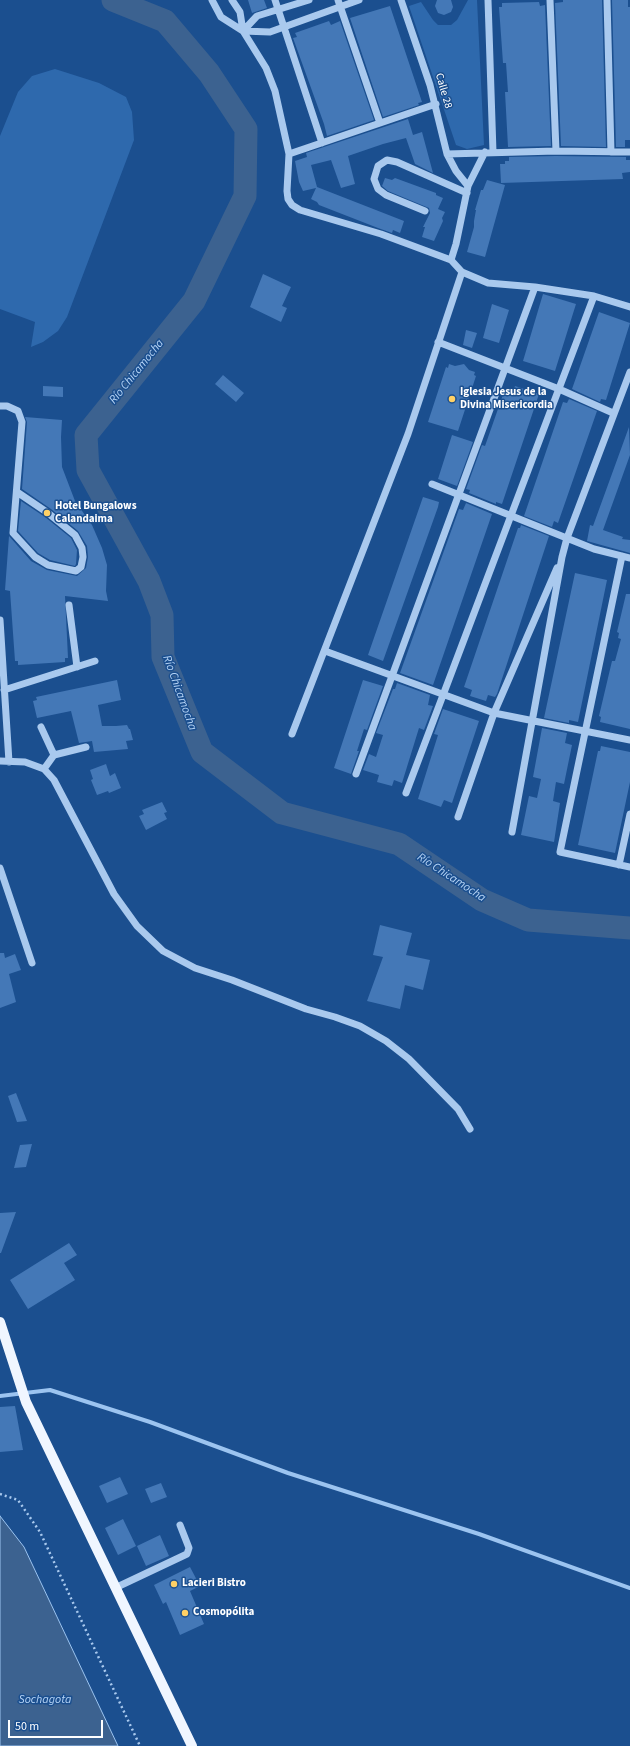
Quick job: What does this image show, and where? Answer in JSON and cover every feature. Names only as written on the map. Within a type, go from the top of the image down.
[{"type":"main road","points":[[0,1322],[26,1402],[192,1746]]},
{"type":"street","points":[[212,0],[221,17],[243,30],[270,32],[339,3],[359,0]]},
{"type":"street","points":[[232,0],[240,12],[243,30],[266,68],[275,91],[288,154],[287,191],[288,199],[292,205],[300,210],[381,234],[451,260],[462,272],[488,283],[535,287],[594,296],[630,307]]},
{"type":"street","points":[[275,0],[322,143]]},
{"type":"street","points":[[243,30],[256,16],[309,0]]},
{"type":"street","name":"Calle 28","points":[[400,0],[436,104],[448,154],[467,189]]},
{"type":"street","points":[[451,260],[467,189],[489,152],[488,0]]},
{"type":"street","points":[[550,0],[556,151]]},
{"type":"street","points":[[607,0],[611,152]]},
{"type":"street","points":[[339,3],[380,123]]},
{"type":"street","points":[[288,154],[436,104]]},
{"type":"street","points":[[448,154],[556,151],[630,152]]},
{"type":"street","points":[[425,211],[386,195],[378,189],[374,180],[378,166],[387,160],[397,162],[467,189]]},
{"type":"street","points":[[292,734],[408,434],[462,272]]},
{"type":"street","points":[[356,774],[535,287]]},
{"type":"street","points":[[406,794],[594,296]]},
{"type":"street","points":[[438,342],[559,389],[613,413]]},
{"type":"street","points":[[512,832],[562,557],[567,538],[613,413],[627,386],[630,372]]},
{"type":"street","points":[[0,406],[7,406],[18,411],[22,422],[13,533],[35,557],[48,565],[76,571],[81,567],[84,558],[82,548],[75,535],[48,513],[17,492]]},
{"type":"street","points":[[432,484],[594,549],[630,558]]},
{"type":"street","points":[[622,556],[560,852],[630,867]]},
{"type":"street","points":[[458,816],[494,713],[562,557]]},
{"type":"street","points":[[69,605],[77,667]]},
{"type":"street","points":[[0,620],[9,762]]},
{"type":"street","points":[[325,651],[494,713],[630,740]]},
{"type":"street","points":[[4,690],[95,661]]},
{"type":"street","points":[[41,727],[54,755]]},
{"type":"street","points":[[44,769],[54,755],[86,747]]},
{"type":"street","points":[[0,761],[24,762],[44,769],[54,780],[114,894],[137,926],[162,950],[195,968],[232,980],[306,1009],[335,1017],[367,1030],[386,1041],[418,1068],[458,1109],[470,1129]]},
{"type":"street","points":[[619,865],[630,814]]},
{"type":"street","points":[[0,868],[32,963]]},
{"type":"street","points":[[116,1588],[186,1554],[189,1548],[180,1525]]},
{"type":"path","points":[[0,1494],[18,1500],[40,1532],[140,1746]]},
{"type":"shaded area","points":[[468,0],[477,0],[484,145],[467,149],[456,145],[409,6],[421,2],[438,25],[451,25],[457,20]]},
{"type":"shaded area","points":[[55,69],[99,83],[126,97],[132,112],[134,140],[67,317],[58,331],[43,342],[31,347],[35,322],[0,309],[0,136],[18,92],[32,76]]},
{"type":"water","name":"Sochagota","points":[[0,1516],[24,1547],[118,1746],[0,1746]]},
{"type":"building","points":[[248,0],[264,0],[267,8],[252,13]]},
{"type":"building","points":[[437,0],[451,0],[453,7],[451,12],[444,15],[438,13],[435,6]]},
{"type":"building","points":[[563,0],[602,0],[606,147],[561,146],[555,3],[563,2]]},
{"type":"building","points":[[612,0],[628,0],[628,7],[630,7],[630,140],[625,140],[625,147],[616,147]]},
{"type":"building","points":[[539,2],[540,6],[545,5],[551,146],[508,147],[505,92],[508,92],[506,63],[503,63],[499,7],[502,7],[502,3]]},
{"type":"building","points":[[390,6],[422,102],[418,103],[419,105],[383,117],[350,18]]},
{"type":"building","points":[[329,21],[331,25],[340,21],[374,120],[327,136],[293,38],[297,37],[295,33]]},
{"type":"building","points":[[408,119],[413,135],[422,132],[433,173],[415,164],[406,138],[348,156],[355,184],[341,188],[331,160],[311,165],[317,187],[404,221],[400,233],[393,230],[392,233],[319,205],[311,199],[316,188],[303,191],[299,182],[295,161],[307,157],[306,153]]},
{"type":"building","points":[[509,157],[626,157],[626,160],[630,160],[630,172],[622,173],[623,179],[501,183],[500,164],[505,164],[505,161],[509,161]]},
{"type":"building","points":[[385,178],[392,180],[395,178],[436,193],[436,195],[443,198],[438,209],[445,212],[442,218],[443,221],[434,241],[422,237],[425,227],[423,227],[430,213],[429,208],[388,191],[382,186]]},
{"type":"building","points":[[487,180],[505,185],[485,257],[467,252],[474,227],[475,210],[481,190],[483,190]]},
{"type":"building","points":[[263,274],[291,287],[282,306],[287,308],[281,322],[250,307]]},
{"type":"building","points":[[543,294],[576,304],[555,371],[523,361]]},
{"type":"building","points":[[492,304],[509,310],[499,343],[483,338]]},
{"type":"building","points":[[599,312],[630,323],[606,400],[601,399],[600,402],[572,389]]},
{"type":"building","points":[[466,330],[477,333],[472,348],[463,345]]},
{"type":"building","name":"Iglesia Jesus de la Divina Misericordia","points":[[449,364],[455,366],[464,364],[469,370],[475,372],[474,375],[476,376],[458,431],[428,422],[446,367],[448,368]]},
{"type":"building","points":[[223,375],[244,393],[236,402],[215,384]]},
{"type":"building","points":[[43,386],[63,387],[63,397],[43,396]]},
{"type":"building","points":[[515,386],[539,394],[502,504],[496,502],[496,504],[469,493],[470,490],[466,489],[482,445],[485,446],[505,389],[513,392]]},
{"type":"building","points":[[569,399],[597,411],[558,523],[554,521],[552,527],[524,516],[563,402],[567,403]]},
{"type":"building","name":"Hotel Bungalows Calandaima","points":[[25,417],[62,420],[62,467],[75,501],[92,525],[102,548],[107,565],[106,591],[108,601],[65,596],[68,658],[65,658],[65,662],[18,665],[18,661],[15,661],[10,591],[5,590],[9,536],[31,561],[47,570],[77,576],[86,568],[88,557],[87,546],[78,531],[51,509],[22,489],[27,422]]},
{"type":"building","points":[[629,427],[630,455],[603,530],[623,537],[622,539],[630,540],[630,553],[587,541],[590,525],[593,526]]},
{"type":"building","points":[[452,435],[473,442],[457,486],[438,479]]},
{"type":"building","points":[[423,497],[439,502],[438,507],[383,661],[368,655]]},
{"type":"building","points":[[21,501],[45,517],[71,538],[77,550],[75,566],[50,560],[38,553],[18,531]]},
{"type":"building","points":[[466,503],[492,514],[433,685],[400,673],[459,509],[463,510]]},
{"type":"building","points":[[521,525],[549,536],[497,694],[495,697],[488,695],[486,701],[470,696],[472,690],[464,687],[518,528],[520,528]]},
{"type":"building","points":[[575,573],[607,580],[578,722],[569,720],[569,723],[544,718]]},
{"type":"building","points":[[626,594],[630,594],[630,729],[600,722],[601,717],[599,716],[612,661],[615,661],[621,639],[618,638],[619,633],[617,632]]},
{"type":"building","points":[[117,680],[121,700],[98,705],[102,726],[127,725],[130,729],[133,740],[126,741],[128,749],[94,752],[92,741],[79,743],[71,711],[37,718],[33,701],[37,700],[36,697]]},
{"type":"building","points":[[363,680],[383,686],[367,730],[364,729],[357,751],[359,751],[351,774],[334,768]]},
{"type":"building","points":[[397,683],[430,695],[428,705],[433,706],[424,730],[419,728],[402,783],[394,780],[392,786],[377,782],[379,775],[363,770],[369,754],[376,757],[383,735],[376,733],[393,689],[395,689]]},
{"type":"building","points":[[443,709],[479,721],[452,803],[444,800],[441,807],[418,799],[438,735],[434,734]]},
{"type":"building","points":[[542,728],[567,733],[565,743],[572,745],[564,784],[556,782],[553,801],[560,803],[554,842],[521,835],[529,796],[537,798],[541,779],[533,777]]},
{"type":"building","points":[[601,746],[630,752],[630,782],[615,853],[578,845],[598,751],[600,751]]},
{"type":"building","points":[[106,764],[110,776],[115,773],[121,788],[109,793],[108,791],[97,795],[91,780],[93,779],[90,770]]},
{"type":"building","points":[[162,802],[167,812],[164,813],[167,819],[146,830],[139,816],[144,814],[142,810]]},
{"type":"building","points":[[380,925],[412,933],[406,955],[430,960],[423,990],[405,985],[400,1009],[367,1001],[383,957],[373,955]]},
{"type":"building","points":[[0,953],[4,953],[5,958],[15,954],[21,970],[9,974],[16,1002],[0,1008]]},
{"type":"building","points":[[16,1093],[27,1121],[17,1122],[8,1096]]},
{"type":"building","points":[[32,1144],[26,1167],[14,1168],[20,1145]]},
{"type":"building","points":[[16,1212],[1,1253],[0,1253],[0,1213]]},
{"type":"building","points":[[69,1243],[77,1255],[64,1263],[75,1280],[28,1309],[10,1280]]},
{"type":"building","points":[[15,1406],[23,1450],[0,1452],[0,1407]]},
{"type":"building","points":[[120,1477],[128,1494],[107,1503],[99,1486]]},
{"type":"building","points":[[161,1483],[167,1497],[151,1503],[145,1489]]},
{"type":"building","points":[[123,1519],[136,1546],[118,1555],[105,1528]]},
{"type":"building","points":[[160,1535],[169,1556],[146,1566],[137,1546]]},
{"type":"building","points":[[190,1567],[200,1586],[190,1591],[204,1624],[180,1635],[166,1602],[163,1604],[154,1585]]},
{"type":"waterway","name":"Río Chicamocha","points":[[113,0],[165,21],[209,73],[246,129],[245,196],[194,301],[86,435],[88,470],[149,581],[162,615],[163,657],[202,752],[282,813],[399,844],[482,900],[528,920],[630,928]]},
{"type":"waterway","points":[[0,1396],[50,1390],[150,1422],[288,1473],[479,1534],[630,1588]]},
{"type":"place","name":"Iglesia Jesus de la Divina Misericordia","points":[[452,399]]},
{"type":"place","name":"Hotel Bungalows Calandaima","points":[[47,513]]},
{"type":"place","name":"Lacieri Bistro","points":[[174,1584]]},
{"type":"place","name":"Cosmopólita","points":[[185,1613]]}]
